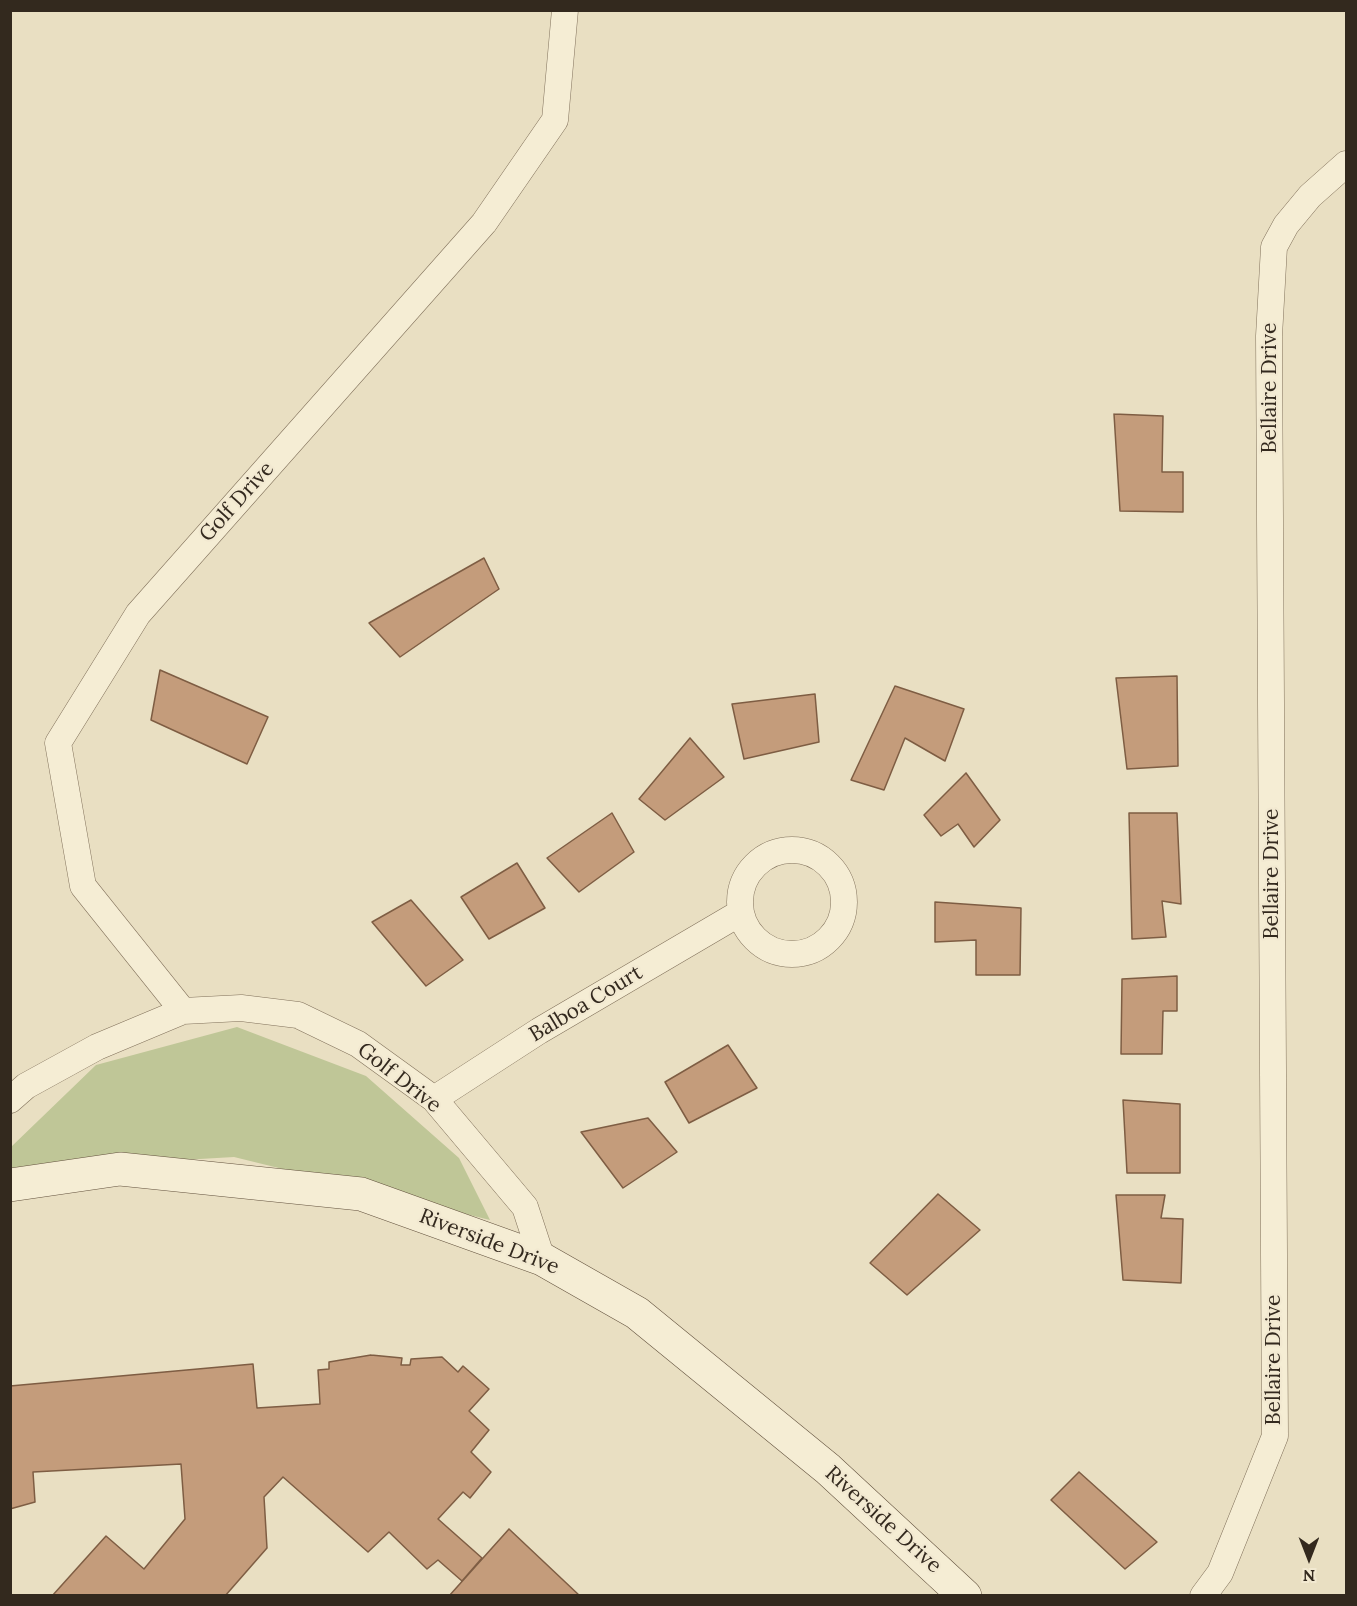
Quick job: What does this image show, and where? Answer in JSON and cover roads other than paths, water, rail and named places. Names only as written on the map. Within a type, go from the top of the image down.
[{"type":"main road","name":"Riverside Drive","points":[[10,1185],[120,1169],[362,1194],[543,1259],[637,1313],[828,1469],[965,1596]]},
{"type":"street","name":"Golf Drive","points":[[183,1011],[82,886],[58,743],[138,614],[484,223],[555,120],[566,10]]},
{"type":"street","name":"Bellaire Drive","points":[[1203,1596],[1220,1573],[1275,1436],[1269,348],[1274,247],[1286,225],[1310,196],[1347,164]]},
{"type":"street","points":[[788,850],[805,851],[821,858],[835,871],[842,887],[845,904],[841,921],[833,935],[820,947],[805,953],[788,955],[758,942],[747,929],[740,913],[740,896],[745,878],[755,864],[770,854],[788,850]]},
{"type":"street","name":"Balboa Court","points":[[434,1099],[539,1031],[740,913]]},
{"type":"street","name":"Golf Drive","points":[[10,1100],[26,1086],[97,1047],[183,1011],[242,1008],[297,1015],[358,1044],[434,1099],[525,1207],[543,1259]]}]
